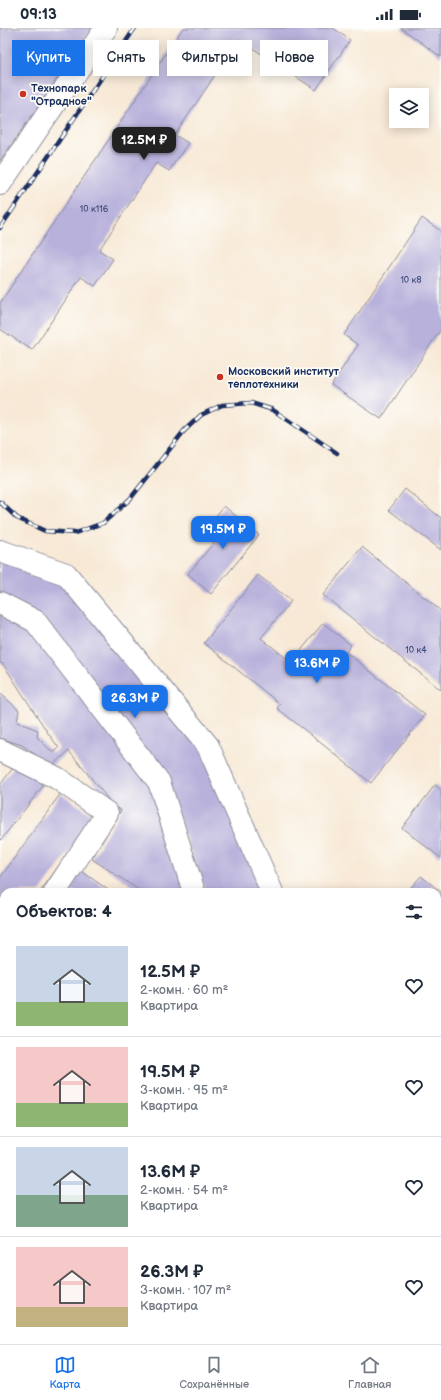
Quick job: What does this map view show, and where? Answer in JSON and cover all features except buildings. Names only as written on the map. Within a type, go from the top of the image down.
[{"type":"lane","points":[[0,184],[106,28]]},
{"type":"lane","points":[[0,551],[66,574],[208,746],[270,888]]},
{"type":"lane","points":[[0,603],[35,621],[159,782],[193,888]]},
{"type":"lane","points":[[0,750],[57,778],[107,813],[58,888]]},
{"type":"railway","points":[[0,228],[135,28]]},
{"type":"railway","points":[[0,502],[17,518],[45,531],[75,533],[103,523],[130,499],[184,431],[201,415],[222,405],[251,403],[273,410],[337,453]]},
{"type":"place","name":"Технопарк \"Отрадное\"","points":[[23,94]]},
{"type":"place","name":"Московский институт теплотехники","points":[[220,377]]}]
